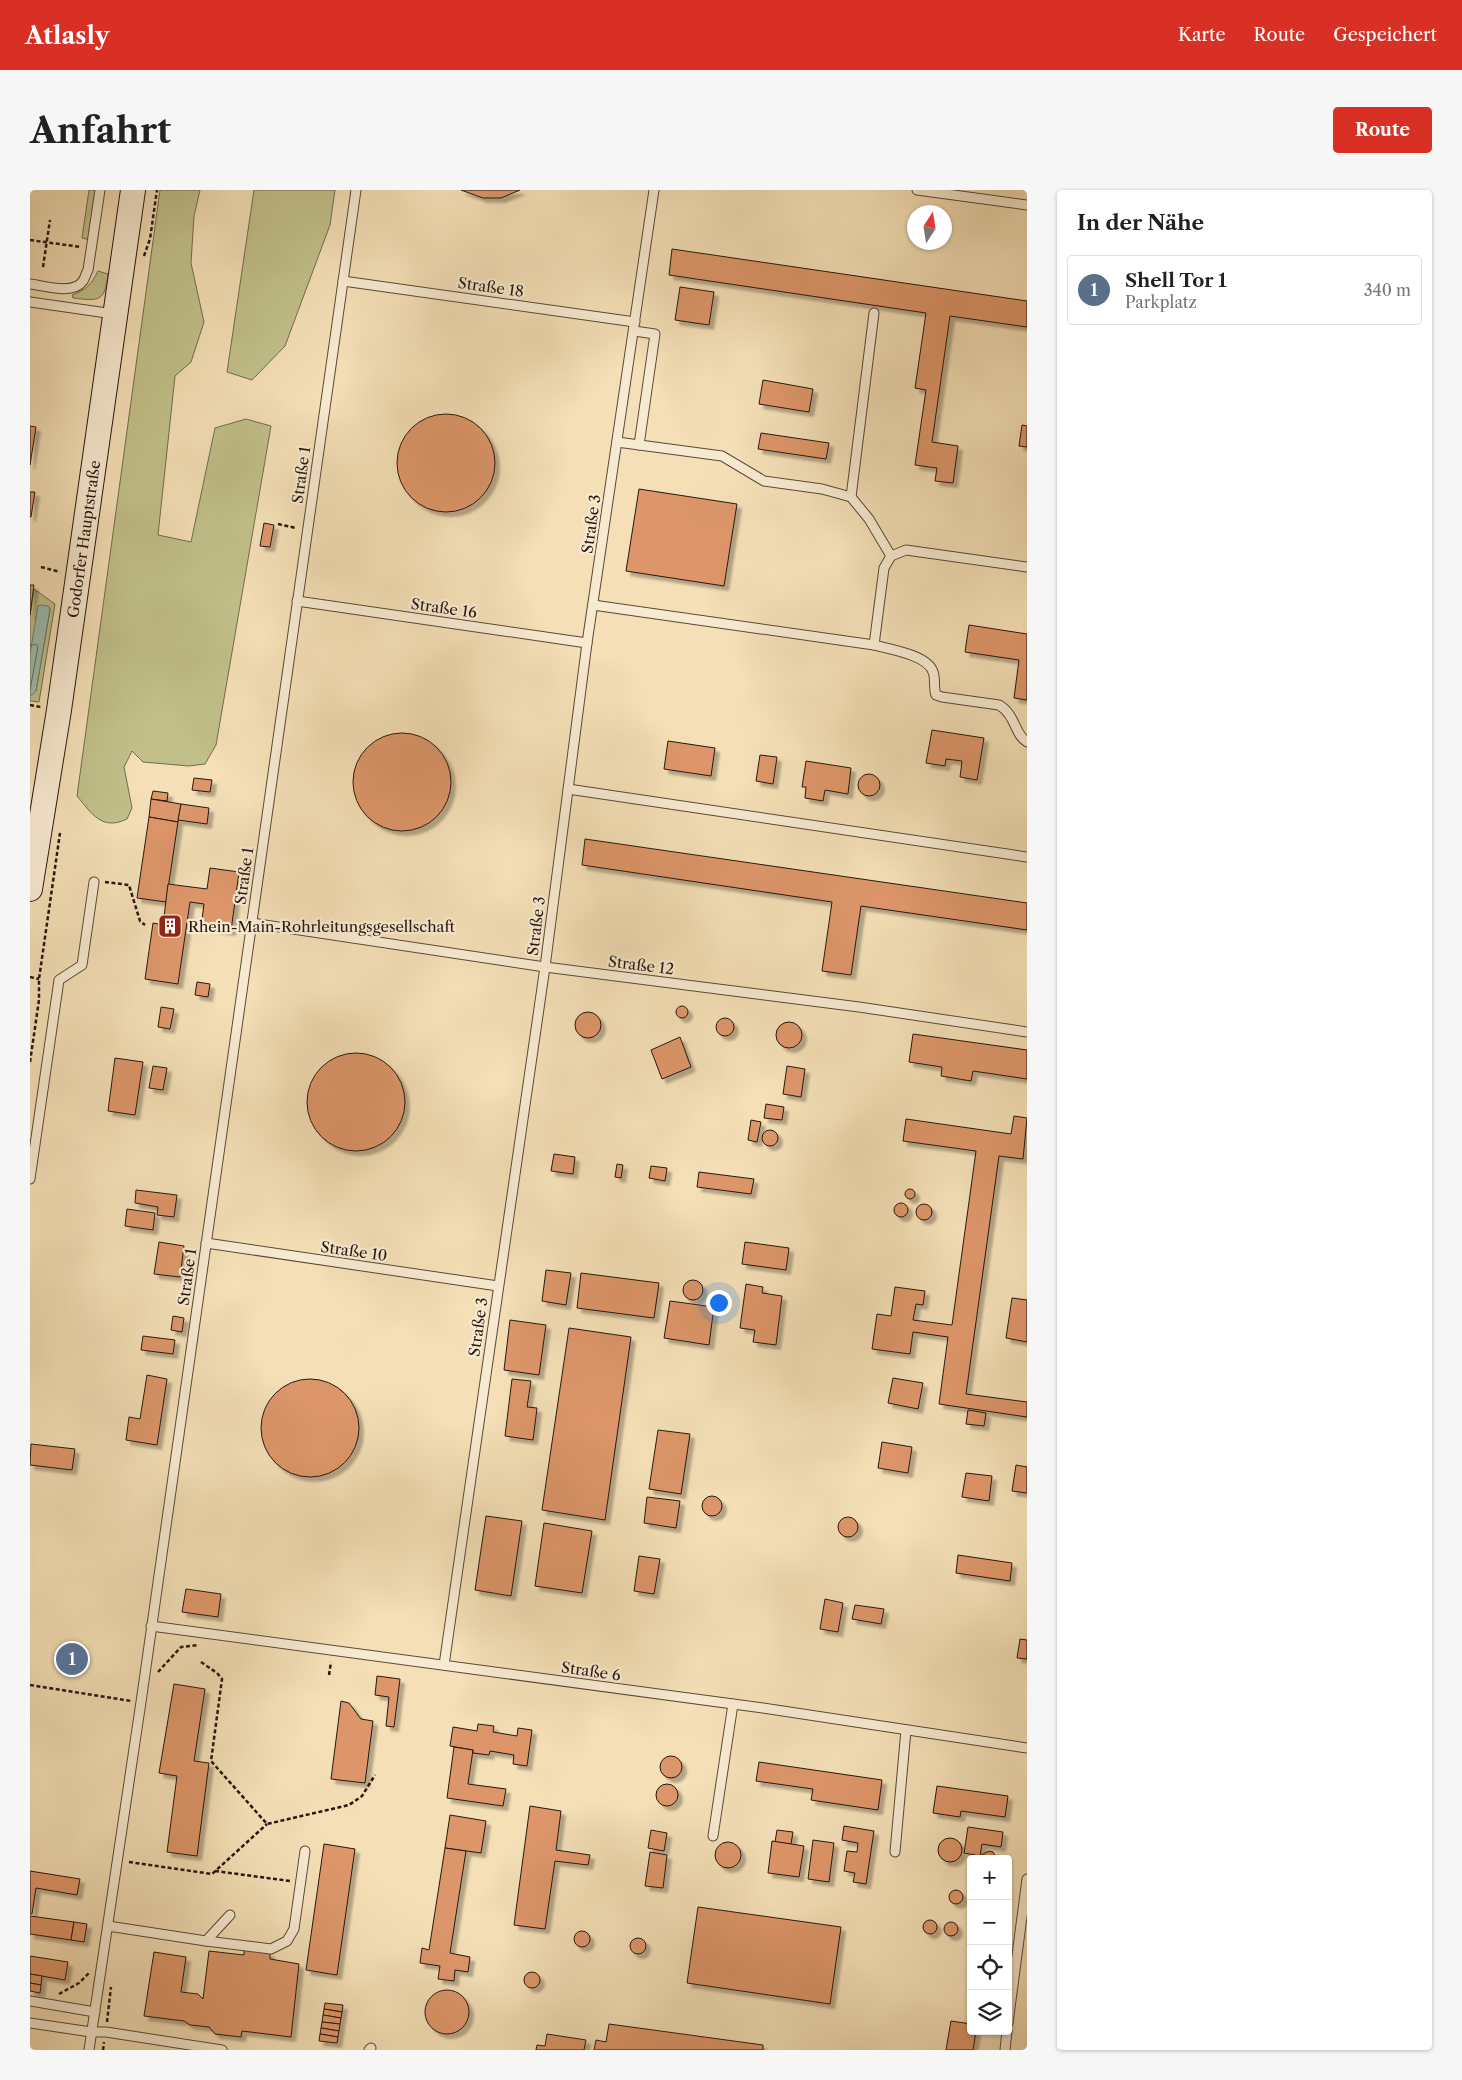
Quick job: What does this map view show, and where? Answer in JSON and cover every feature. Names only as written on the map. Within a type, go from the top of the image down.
[{"type":"main road","name":"Godorfer Hauptstraße","points":[[31,879],[59,710],[133,190]]},
{"type":"lane","points":[[30,284],[60,289],[73,288],[83,282],[88,270],[100,190]]},
{"type":"lane","name":"Straße 1","points":[[89,2050],[141,1702],[356,190]]},
{"type":"lane","name":"Straße 3","points":[[444,1665],[545,967],[587,643],[654,190]]},
{"type":"lane","points":[[917,190],[1027,205]]},
{"type":"lane","name":"Straße 18","points":[[343,280],[635,326],[655,334],[638,445]]},
{"type":"lane","points":[[30,302],[115,315]]},
{"type":"lane","points":[[851,497],[874,313]]},
{"type":"lane","points":[[617,442],[722,456],[764,481],[822,489],[851,497],[869,519],[891,556]]},
{"type":"lane","points":[[874,646],[884,568],[891,556],[906,550],[1027,566]]},
{"type":"lane","name":"Straße 16","points":[[297,601],[587,643]]},
{"type":"lane","points":[[593,604],[874,646],[906,653],[926,662],[933,670],[936,695],[999,705],[1006,709],[1014,719],[1021,738],[1027,742]]},
{"type":"lane","points":[[568,789],[1027,857]]},
{"type":"lane","points":[[30,1179],[59,980],[82,965],[94,882]]},
{"type":"lane","name":"Straße 12","points":[[252,923],[545,967],[872,1009],[1027,1032]]},
{"type":"lane","name":"Straße 10","points":[[206,1243],[498,1286]]},
{"type":"lane","name":"Straße 6","points":[[151,1626],[733,1704],[1027,1748]]},
{"type":"lane","points":[[713,1836],[733,1704]]},
{"type":"lane","points":[[895,1852],[906,1730]]},
{"type":"lane","points":[[108,1926],[271,1949],[287,1941],[294,1929],[305,1850]]},
{"type":"lane","points":[[1012,1993],[1027,1879]]},
{"type":"lane","points":[[206,1941],[230,1915]]},
{"type":"lane","points":[[30,2001],[95,2012]]},
{"type":"lane","points":[[30,2023],[91,2032],[106,2032],[222,2050]]},
{"type":"lane","points":[[1005,2050],[1007,2035]]},
{"type":"path","points":[[143,259],[150,239],[157,190]]},
{"type":"path","points":[[43,267],[50,220]]},
{"type":"path","points":[[145,231],[150,239]]},
{"type":"path","points":[[30,240],[91,248]]},
{"type":"path","points":[[278,524],[308,530]]},
{"type":"path","points":[[94,882],[129,885],[140,921],[145,925]]},
{"type":"path","points":[[30,977],[39,979],[39,1000],[30,1062]]},
{"type":"path","points":[[34,1004],[39,1000]]},
{"type":"path","points":[[30,1039],[32,1045]]},
{"type":"path","points":[[154,1675],[181,1647],[204,1645]]},
{"type":"path","points":[[322,1661],[340,1664]]},
{"type":"path","points":[[201,1662],[217,1673],[222,1679],[211,1761],[267,1824]]},
{"type":"path","points":[[329,1675],[331,1662]]},
{"type":"path","points":[[30,1685],[141,1702]]},
{"type":"path","points":[[129,1862],[212,1874],[267,1824],[349,1805],[362,1796],[375,1775]]},
{"type":"path","points":[[215,1871],[300,1882]]},
{"type":"path","points":[[50,1995],[68,1990],[79,1983],[91,1970]]},
{"type":"shaded area","points":[[89,190],[96,190],[90,240],[82,238]]},
{"type":"shaded area","points":[[160,190],[200,190],[194,216],[191,263],[204,322],[191,362],[175,376],[158,535],[191,542],[215,428],[246,419],[271,426],[216,745],[205,764],[189,766],[143,762],[132,751],[124,767],[132,808],[127,819],[111,823],[98,819],[77,796]]},
{"type":"shaded area","points":[[254,190],[335,190],[330,225],[285,346],[252,380],[227,372]]},
{"type":"shaded area","points":[[98,271],[108,274],[105,290],[102,295],[95,299],[73,298],[72,295],[85,289]]},
{"type":"shaded area","points":[[34,589],[55,604],[39,702],[30,701],[30,695],[36,691],[50,610],[48,606],[30,654],[30,615]]},
{"type":"water","points":[[38,606],[48,606],[50,609],[36,691],[30,695],[30,654]]},
{"type":"building","points":[[461,190],[520,190],[501,198],[483,198]]},
{"type":"building","points":[[672,249],[1027,301],[1027,327],[950,316],[932,442],[958,446],[953,483],[935,481],[937,468],[915,465],[926,390],[915,388],[926,313],[669,275]]},
{"type":"building","points":[[680,287],[714,292],[709,325],[675,320]]},
{"type":"building","points":[[763,380],[813,389],[809,412],[759,404]]},
{"type":"building","points":[[446,414],[465,418],[481,428],[491,444],[495,463],[491,482],[481,498],[465,508],[446,512],[427,508],[411,498],[401,482],[397,463],[401,444],[411,428],[427,418]]},
{"type":"building","points":[[1022,425],[1027,426],[1027,447],[1019,446]]},
{"type":"building","points":[[30,426],[36,427],[30,465]]},
{"type":"building","points":[[761,433],[829,443],[826,459],[758,449]]},
{"type":"building","points":[[639,489],[737,504],[724,586],[626,571]]},
{"type":"building","points":[[30,492],[35,492],[31,517],[30,517]]},
{"type":"building","points":[[264,523],[274,525],[270,547],[260,546]]},
{"type":"building","points":[[30,585],[34,585],[30,615]]},
{"type":"building","points":[[969,625],[1027,634],[1027,700],[1014,698],[1019,660],[965,652]]},
{"type":"building","points":[[932,730],[984,738],[977,780],[960,777],[962,761],[946,759],[945,766],[926,763]]},
{"type":"building","points":[[402,733],[421,737],[437,747],[447,763],[451,782],[447,801],[437,817],[421,827],[402,831],[383,827],[367,817],[357,801],[353,782],[357,763],[367,747],[383,737]]},
{"type":"building","points":[[668,741],[715,748],[711,776],[664,769]]},
{"type":"building","points":[[760,755],[777,757],[773,784],[756,781]]},
{"type":"building","points":[[806,761],[851,768],[848,794],[825,790],[823,801],[805,798],[806,787],[802,787]]},
{"type":"building","points":[[869,774],[879,781],[880,785],[873,795],[869,796],[859,789],[858,785],[865,775]]},
{"type":"building","points":[[194,778],[212,780],[210,792],[192,790]]},
{"type":"building","points":[[153,791],[168,793],[167,801],[151,799]]},
{"type":"building","points":[[151,799],[181,804],[178,822],[149,817]]},
{"type":"building","points":[[181,804],[209,808],[207,824],[178,820]]},
{"type":"building","points":[[149,817],[178,822],[166,902],[137,898]]},
{"type":"building","points":[[585,839],[1027,903],[1027,930],[861,906],[851,975],[822,971],[832,902],[582,865]]},
{"type":"building","name":"Rhein-Main-Rohrleitungsgesellschaft","points":[[210,868],[239,872],[231,931],[201,927],[204,904],[190,902],[178,984],[145,979],[153,923],[163,925],[168,884],[207,889]]},
{"type":"building","points":[[197,982],[210,984],[208,997],[195,995]]},
{"type":"building","points":[[684,1006],[687,1007],[687,1017],[680,1018],[677,1017],[676,1010],[677,1007]]},
{"type":"building","points":[[161,1007],[174,1009],[170,1029],[158,1027]]},
{"type":"building","points":[[588,1012],[597,1016],[601,1025],[597,1034],[588,1038],[579,1034],[575,1025],[579,1016]]},
{"type":"building","points":[[725,1018],[731,1021],[734,1027],[731,1033],[725,1036],[719,1033],[716,1027],[719,1021]]},
{"type":"building","points":[[789,1022],[798,1026],[802,1035],[798,1044],[789,1048],[780,1044],[776,1035],[780,1026]]},
{"type":"building","points":[[913,1034],[1027,1050],[1027,1079],[973,1071],[971,1081],[941,1076],[942,1067],[909,1062]]},
{"type":"building","points":[[680,1037],[691,1067],[662,1079],[651,1050]]},
{"type":"building","points":[[356,1053],[375,1057],[391,1067],[401,1083],[405,1102],[401,1121],[391,1137],[375,1147],[356,1151],[337,1147],[321,1137],[311,1121],[307,1102],[311,1083],[321,1067],[337,1057]]},
{"type":"building","points":[[115,1058],[143,1062],[135,1115],[108,1111]]},
{"type":"building","points":[[153,1066],[167,1068],[163,1090],[149,1088]]},
{"type":"building","points":[[787,1066],[805,1069],[801,1097],[783,1094]]},
{"type":"building","points":[[766,1104],[784,1107],[782,1120],[764,1118]]},
{"type":"building","points":[[1014,1116],[1027,1118],[1023,1159],[999,1156],[966,1394],[1027,1402],[1027,1417],[939,1404],[948,1337],[913,1332],[910,1354],[872,1349],[877,1314],[891,1316],[895,1287],[925,1291],[923,1305],[916,1304],[913,1320],[952,1325],[976,1151],[903,1141],[906,1119],[1011,1134]]},
{"type":"building","points":[[751,1120],[761,1122],[757,1142],[748,1140]]},
{"type":"building","points":[[770,1130],[778,1138],[770,1146],[762,1138]]},
{"type":"building","points":[[554,1154],[575,1157],[573,1174],[551,1171]]},
{"type":"building","points":[[617,1164],[623,1165],[621,1178],[615,1177]]},
{"type":"building","points":[[651,1166],[667,1168],[665,1181],[649,1178]]},
{"type":"building","points":[[699,1172],[754,1179],[751,1194],[697,1187]]},
{"type":"building","points":[[910,1189],[915,1194],[910,1199],[905,1194]]},
{"type":"building","points":[[136,1190],[177,1195],[174,1217],[157,1215],[158,1207],[135,1203]]},
{"type":"building","points":[[901,1203],[906,1205],[908,1210],[906,1215],[901,1217],[896,1215],[894,1210],[896,1205]]},
{"type":"building","points":[[924,1204],[930,1206],[932,1212],[930,1218],[924,1220],[918,1218],[916,1212],[918,1206]]},
{"type":"building","points":[[127,1209],[155,1213],[153,1230],[125,1226]]},
{"type":"building","points":[[159,1242],[184,1246],[180,1277],[154,1274]]},
{"type":"building","points":[[745,1242],[789,1248],[786,1270],[742,1264]]},
{"type":"building","points":[[546,1270],[571,1273],[566,1305],[542,1301]]},
{"type":"building","points":[[581,1273],[659,1283],[654,1318],[577,1308]]},
{"type":"building","points":[[693,1280],[700,1283],[703,1290],[700,1297],[693,1300],[686,1297],[683,1290],[686,1283]]},
{"type":"building","points":[[746,1284],[763,1287],[762,1293],[782,1296],[776,1345],[753,1342],[755,1330],[740,1328]]},
{"type":"building","points":[[1012,1298],[1027,1300],[1027,1342],[1006,1338]]},
{"type":"building","points":[[670,1301],[714,1307],[709,1345],[664,1338]]},
{"type":"building","points":[[173,1316],[184,1318],[182,1332],[171,1330]]},
{"type":"building","points":[[510,1320],[546,1325],[539,1375],[504,1370]]},
{"type":"building","points":[[569,1328],[631,1337],[605,1520],[542,1510]]},
{"type":"building","points":[[143,1336],[175,1340],[173,1354],[141,1350]]},
{"type":"building","points":[[147,1375],[167,1379],[157,1445],[126,1440],[129,1417],[140,1419]]},
{"type":"building","points":[[893,1378],[923,1383],[918,1409],[888,1403]]},
{"type":"building","points":[[310,1379],[329,1383],[345,1393],[355,1409],[359,1428],[355,1447],[345,1463],[329,1473],[310,1477],[291,1473],[275,1463],[265,1447],[261,1428],[265,1409],[275,1393],[291,1383]]},
{"type":"building","points":[[512,1379],[531,1381],[527,1407],[537,1408],[533,1440],[505,1436]]},
{"type":"building","points":[[968,1410],[986,1413],[984,1426],[966,1424]]},
{"type":"building","points":[[658,1430],[690,1434],[681,1494],[649,1489]]},
{"type":"building","points":[[882,1442],[912,1447],[908,1473],[878,1468]]},
{"type":"building","points":[[31,1444],[75,1449],[72,1470],[30,1465]]},
{"type":"building","points":[[1016,1465],[1027,1467],[1027,1493],[1012,1491]]},
{"type":"building","points":[[966,1473],[992,1476],[989,1501],[962,1497]]},
{"type":"building","points":[[712,1496],[719,1499],[722,1506],[719,1513],[712,1516],[705,1513],[702,1506],[705,1499]]},
{"type":"building","points":[[647,1497],[680,1501],[676,1528],[644,1523]]},
{"type":"building","points":[[486,1516],[522,1521],[511,1596],[475,1590]]},
{"type":"building","points":[[848,1517],[855,1520],[858,1527],[855,1534],[848,1537],[841,1534],[838,1527],[841,1520]]},
{"type":"building","points":[[544,1523],[592,1531],[582,1593],[535,1586]]},
{"type":"building","points":[[958,1555],[1012,1563],[1010,1581],[956,1573]]},
{"type":"building","points":[[639,1556],[660,1559],[654,1594],[634,1591]]},
{"type":"building","points":[[186,1589],[221,1594],[218,1617],[182,1612]]},
{"type":"building","points":[[825,1599],[843,1603],[838,1632],[820,1629]]},
{"type":"building","points":[[855,1605],[884,1609],[881,1624],[852,1619]]},
{"type":"building","points":[[1020,1639],[1027,1640],[1027,1659],[1017,1658]]},
{"type":"building","points":[[377,1676],[400,1679],[394,1727],[386,1726],[389,1697],[375,1695]]},
{"type":"building","points":[[174,1684],[205,1689],[194,1761],[209,1763],[197,1856],[167,1852],[177,1776],[159,1773]]},
{"type":"building","points":[[341,1701],[349,1703],[361,1719],[373,1721],[365,1783],[331,1779]]},
{"type":"building","points":[[478,1724],[494,1726],[493,1732],[517,1736],[518,1728],[532,1730],[527,1766],[513,1764],[514,1755],[490,1751],[489,1755],[473,1753],[473,1750],[450,1746],[453,1727],[477,1731]]},
{"type":"building","points":[[454,1747],[473,1750],[468,1784],[506,1789],[503,1806],[447,1798]]},
{"type":"building","points":[[671,1756],[681,1763],[682,1767],[675,1777],[671,1778],[661,1771],[660,1767],[667,1757]]},
{"type":"building","points":[[759,1762],[882,1780],[878,1810],[811,1800],[813,1789],[756,1781]]},
{"type":"building","points":[[667,1784],[677,1791],[678,1795],[671,1805],[667,1806],[657,1799],[656,1795],[663,1785]]},
{"type":"building","points":[[937,1786],[1008,1796],[1005,1817],[961,1811],[960,1817],[933,1813]]},
{"type":"building","points":[[530,1806],[561,1811],[556,1850],[590,1855],[588,1865],[555,1861],[545,1929],[514,1925]]},
{"type":"building","points":[[450,1815],[486,1821],[481,1853],[445,1848]]},
{"type":"building","points":[[844,1826],[874,1831],[866,1884],[853,1882],[855,1873],[844,1871],[847,1851],[857,1852],[858,1843],[842,1840]]},
{"type":"building","points":[[968,1827],[1003,1832],[1001,1847],[982,1844],[980,1855],[964,1853]]},
{"type":"building","points":[[651,1830],[667,1833],[664,1851],[648,1848]]},
{"type":"building","points":[[777,1830],[793,1832],[791,1844],[775,1842]]},
{"type":"building","points":[[950,1838],[959,1841],[962,1850],[959,1859],[950,1862],[941,1859],[938,1850],[941,1841]]},
{"type":"building","points":[[813,1840],[834,1843],[829,1882],[808,1879]]},
{"type":"building","points":[[772,1841],[804,1846],[799,1877],[768,1873]]},
{"type":"building","points":[[728,1842],[737,1846],[741,1855],[737,1864],[728,1868],[719,1864],[715,1855],[719,1846]]},
{"type":"building","points":[[324,1844],[355,1849],[337,1975],[306,1970]]},
{"type":"building","points":[[445,1848],[466,1851],[450,1953],[470,1957],[468,1972],[455,1970],[454,1981],[438,1979],[440,1966],[420,1963],[422,1948],[429,1950]]},
{"type":"building","points":[[989,1851],[995,1855],[981,1855]]},
{"type":"building","points":[[650,1852],[667,1855],[663,1888],[645,1886]]},
{"type":"building","points":[[30,1871],[80,1879],[77,1895],[36,1888],[32,1914],[30,1914]]},
{"type":"building","points":[[956,1890],[961,1892],[963,1897],[961,1902],[956,1904],[951,1902],[949,1897],[951,1892]]},
{"type":"building","points":[[698,1907],[841,1927],[830,2004],[687,1983]]},
{"type":"building","points":[[30,1916],[74,1922],[71,1940],[30,1934]]},
{"type":"building","points":[[930,1920],[935,1922],[937,1927],[935,1932],[930,1934],[925,1932],[923,1927],[925,1922]]},
{"type":"building","points":[[74,1922],[87,1924],[84,1942],[71,1940]]},
{"type":"building","points":[[951,1922],[956,1924],[958,1929],[956,1934],[951,1936],[946,1934],[944,1929],[946,1924]]},
{"type":"building","points":[[579,1931],[585,1931],[590,1936],[588,1945],[579,1947],[574,1942],[574,1936]]},
{"type":"building","points":[[635,1938],[641,1938],[646,1943],[644,1952],[635,1954],[630,1949],[630,1943]]},
{"type":"building","points":[[244,1949],[270,1953],[270,1959],[299,1964],[291,2037],[242,2031],[241,2037],[215,2034],[209,2027],[190,2025],[184,2021],[144,2016],[154,1952],[186,1957],[181,1992],[198,1994],[203,1999],[209,1951],[244,1955]]},
{"type":"building","points":[[30,1956],[68,1962],[65,1980],[30,1974]]},
{"type":"building","points":[[529,1972],[535,1972],[540,1977],[538,1986],[529,1988],[524,1983],[524,1977]]},
{"type":"building","points":[[30,1974],[42,1976],[41,1985],[30,1983]]},
{"type":"building","points":[[30,1983],[41,1985],[40,1993],[30,1991]]},
{"type":"building","points":[[443,1990],[451,1990],[463,1996],[469,2012],[463,2028],[451,2034],[443,2034],[431,2028],[425,2016],[425,2008],[431,1996]]},
{"type":"building","points":[[325,2003],[343,2005],[342,2012],[324,2009]]},
{"type":"building","points":[[324,2009],[342,2012],[341,2018],[323,2015]]},
{"type":"building","points":[[323,2015],[341,2018],[340,2024],[322,2022]]},
{"type":"building","points":[[951,2021],[967,2023],[967,2035],[975,2035],[973,2050],[946,2050]]},
{"type":"building","points":[[322,2022],[340,2024],[339,2031],[321,2028]]},
{"type":"building","points":[[609,2024],[763,2045],[763,2050],[594,2050],[596,2040],[606,2042]]},
{"type":"building","points":[[321,2028],[339,2031],[338,2037],[320,2034]]},
{"type":"building","points":[[320,2034],[338,2037],[337,2043],[319,2041]]},
{"type":"building","points":[[547,2034],[586,2040],[584,2050],[536,2050],[537,2045],[545,2046]]},
{"type":"place","name":"Rhein-Main-Rohrleitungsgesellschaft","points":[[170,926]]},
{"type":"place","name":"Shell Tor 1","points":[[72,1659]]}]
